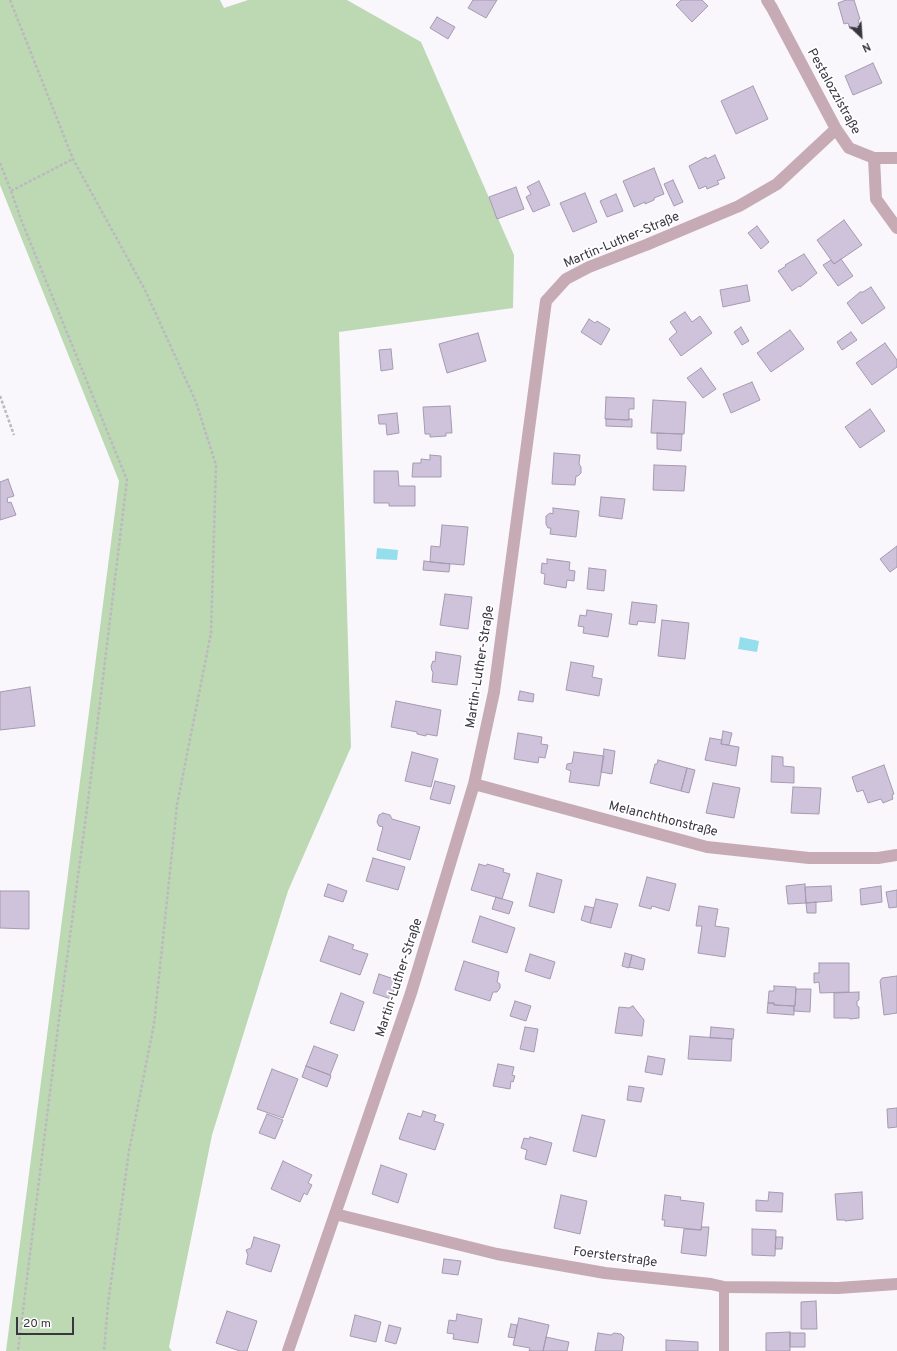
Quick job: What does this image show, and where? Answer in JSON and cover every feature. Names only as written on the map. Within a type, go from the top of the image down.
[{"type":"street","name":"Pestalozzistraße","points":[[767,0],[836,129],[849,148],[874,158]]},
{"type":"street","name":"Martin-Luther-Straße","points":[[288,1351],[411,993],[474,784],[494,692],[546,301],[566,279],[589,267],[739,206],[777,184],[836,129]]},
{"type":"street","points":[[897,158],[874,158],[876,199],[897,228]]},
{"type":"street","name":"Melanchthonstraße","points":[[474,784],[707,847],[809,858],[878,858],[897,855]]},
{"type":"street","name":"Foersterstraße","points":[[335,1214],[497,1254],[605,1273],[711,1284],[724,1287],[838,1288],[897,1284]]},
{"type":"lane","points":[[724,1287],[724,1351]]},
{"type":"path","points":[[10,0],[73,159],[145,290],[196,402],[216,465],[211,633],[176,805],[154,1024],[129,1151],[108,1304],[104,1351]]},
{"type":"path","points":[[11,191],[73,159]]},
{"type":"path","points":[[0,163],[22,222],[127,480],[18,1351]]},
{"type":"path","points":[[0,396],[14,435]]},
{"type":"green space","points":[[0,0],[220,0],[224,8],[248,0],[347,0],[421,42],[514,255],[513,308],[339,332],[351,747],[288,891],[212,1135],[169,1347],[172,1351],[6,1351],[119,481],[0,185]]},
{"type":"water","points":[[377,548],[398,550],[397,560],[376,559]]},
{"type":"water","points":[[740,637],[759,641],[757,652],[738,649]]},
{"type":"building","points":[[473,0],[497,0],[486,18],[468,8]]},
{"type":"building","points":[[681,0],[702,0],[708,6],[692,22],[676,5]]},
{"type":"building","points":[[846,0],[854,0],[860,19],[858,20],[860,26],[850,29],[848,23],[844,24],[838,3]]},
{"type":"building","points":[[437,17],[455,27],[448,39],[430,28]]},
{"type":"building","points":[[873,63],[882,83],[853,95],[845,76]]},
{"type":"building","points":[[753,86],[768,119],[736,134],[721,101]]},
{"type":"building","points":[[715,155],[725,178],[717,181],[719,184],[707,189],[706,186],[699,189],[689,166],[706,157],[707,159]]},
{"type":"building","points":[[654,168],[664,194],[645,204],[645,202],[634,207],[623,181]]},
{"type":"building","points":[[673,180],[683,202],[674,206],[664,184]]},
{"type":"building","points":[[539,181],[550,205],[533,212],[526,197],[531,194],[527,187]]},
{"type":"building","points":[[516,187],[524,209],[497,219],[489,197]]},
{"type":"building","points":[[585,193],[597,222],[573,232],[560,203]]},
{"type":"building","points":[[616,194],[623,211],[607,217],[600,201]]},
{"type":"building","points":[[844,220],[862,245],[834,264],[817,240]]},
{"type":"building","points":[[757,226],[769,242],[761,249],[748,233]]},
{"type":"building","points":[[804,254],[817,273],[800,287],[799,286],[792,291],[778,271]]},
{"type":"building","points":[[841,259],[853,276],[838,286],[823,265],[831,260],[834,264]]},
{"type":"building","points":[[747,285],[750,301],[723,307],[720,290]]},
{"type":"building","points":[[871,287],[885,308],[862,324],[847,303],[860,292],[863,292]]},
{"type":"building","points":[[685,312],[692,322],[700,316],[712,333],[681,356],[669,339],[677,332],[670,322]]},
{"type":"building","points":[[589,319],[595,323],[597,321],[610,329],[601,345],[581,332]]},
{"type":"building","points":[[741,327],[749,341],[742,345],[734,332]]},
{"type":"building","points":[[790,330],[804,349],[771,372],[757,353]]},
{"type":"building","points":[[851,332],[857,340],[842,350],[837,342]]},
{"type":"building","points":[[478,333],[486,361],[447,373],[439,344]]},
{"type":"building","points":[[885,343],[897,360],[897,367],[872,385],[856,363]]},
{"type":"building","points":[[391,349],[393,369],[381,371],[379,350]]},
{"type":"building","points":[[701,368],[716,389],[703,398],[687,378]]},
{"type":"building","points":[[752,382],[760,400],[731,413],[723,394]]},
{"type":"building","points":[[606,397],[634,398],[634,409],[629,409],[629,420],[605,419]]},
{"type":"building","points":[[653,400],[686,402],[684,434],[651,433]]},
{"type":"building","points":[[450,406],[452,433],[446,433],[446,436],[430,437],[430,434],[425,434],[423,407]]},
{"type":"building","points":[[870,409],[885,431],[860,448],[845,427]]},
{"type":"building","points":[[397,413],[399,433],[387,435],[386,424],[379,424],[378,415]]},
{"type":"building","points":[[606,419],[632,419],[632,427],[606,426]]},
{"type":"building","points":[[657,433],[682,434],[681,451],[657,449]]},
{"type":"building","points":[[554,453],[580,455],[579,464],[581,467],[581,473],[576,476],[575,485],[552,484]]},
{"type":"building","points":[[430,455],[441,456],[441,477],[412,477],[413,463],[421,463],[421,459],[430,460]]},
{"type":"building","points":[[654,465],[686,466],[684,491],[653,490]]},
{"type":"building","points":[[374,471],[398,471],[399,486],[415,486],[415,506],[389,506],[389,503],[374,503]]},
{"type":"building","points":[[8,479],[14,496],[7,498],[8,503],[11,502],[16,515],[0,520],[0,482]]},
{"type":"building","points":[[601,497],[625,499],[622,519],[599,516]]},
{"type":"building","points":[[553,508],[579,511],[576,537],[550,534],[551,528],[548,528],[546,524],[546,516],[550,513],[553,514]]},
{"type":"building","points":[[442,525],[468,527],[464,565],[430,562],[431,546],[440,547]]},
{"type":"building","points":[[897,546],[897,567],[890,572],[880,559]]},
{"type":"building","points":[[547,559],[570,562],[569,570],[575,571],[574,581],[567,580],[566,588],[544,584],[545,574],[541,573],[542,563],[547,564]]},
{"type":"building","points":[[424,561],[450,564],[449,572],[423,570]]},
{"type":"building","points":[[589,568],[606,570],[604,591],[587,589]]},
{"type":"building","points":[[445,594],[472,597],[468,629],[440,625]]},
{"type":"building","points":[[632,602],[657,605],[655,623],[638,621],[637,625],[629,624]]},
{"type":"building","points":[[587,610],[612,614],[608,637],[583,633],[584,627],[578,626],[580,615],[586,616]]},
{"type":"building","points":[[662,620],[689,623],[685,659],[658,656]]},
{"type":"building","points":[[436,652],[461,656],[457,685],[432,682],[433,672],[431,666],[433,661],[435,662]]},
{"type":"building","points":[[571,662],[594,666],[592,677],[602,679],[599,696],[566,690]]},
{"type":"building","points":[[30,687],[35,726],[0,730],[0,692]]},
{"type":"building","points":[[520,691],[534,694],[533,702],[518,700]]},
{"type":"building","points":[[396,701],[441,710],[437,736],[426,734],[426,736],[417,734],[417,732],[391,727]]},
{"type":"building","points":[[723,731],[732,733],[729,745],[721,744]]},
{"type":"building","points":[[518,733],[542,737],[541,744],[548,745],[545,758],[539,757],[538,763],[514,759]]},
{"type":"building","points":[[710,738],[722,740],[721,744],[739,747],[736,766],[705,760]]},
{"type":"building","points":[[604,749],[615,751],[612,774],[601,772]]},
{"type":"building","points":[[412,752],[438,759],[431,787],[405,781]]},
{"type":"building","points":[[574,752],[604,756],[599,786],[569,782],[571,771],[566,769],[567,764],[572,763]]},
{"type":"building","points":[[772,756],[783,757],[783,766],[794,767],[794,783],[771,782]]},
{"type":"building","points":[[658,760],[687,768],[681,791],[650,783],[655,764],[657,764]]},
{"type":"building","points":[[884,765],[894,794],[892,795],[893,799],[883,803],[881,799],[868,803],[863,790],[857,792],[852,777]]},
{"type":"building","points":[[687,768],[695,770],[689,793],[681,791]]},
{"type":"building","points":[[435,781],[455,786],[450,804],[430,799]]},
{"type":"building","points":[[713,783],[740,788],[734,818],[706,813]]},
{"type":"building","points":[[793,787],[821,788],[819,814],[791,813]]},
{"type":"building","points":[[383,813],[390,815],[392,819],[420,827],[410,860],[377,850],[383,827],[379,826],[377,822],[379,815]]},
{"type":"building","points":[[373,858],[405,867],[398,890],[366,881]]},
{"type":"building","points":[[479,864],[486,866],[487,864],[504,869],[503,872],[510,874],[502,899],[471,890]]},
{"type":"building","points":[[537,873],[562,880],[554,913],[529,906]]},
{"type":"building","points":[[647,877],[676,884],[669,911],[652,906],[651,909],[639,906]]},
{"type":"building","points":[[328,884],[347,891],[343,902],[324,896]]},
{"type":"building","points":[[805,884],[806,903],[788,904],[786,886]]},
{"type":"building","points":[[831,886],[832,901],[806,903],[805,887]]},
{"type":"building","points":[[881,886],[882,902],[861,905],[860,889]]},
{"type":"building","points":[[897,890],[897,907],[889,908],[886,892]]},
{"type":"building","points":[[0,891],[29,891],[29,929],[0,928]]},
{"type":"building","points":[[496,897],[513,902],[509,914],[492,909]]},
{"type":"building","points":[[596,899],[618,904],[611,928],[590,923]]},
{"type":"building","points":[[816,902],[816,913],[807,913],[806,903]]},
{"type":"building","points":[[585,906],[594,908],[590,923],[581,920]]},
{"type":"building","points":[[699,906],[718,909],[715,926],[729,928],[725,957],[698,953],[702,926],[696,926]]},
{"type":"building","points":[[480,916],[515,928],[507,953],[472,942]]},
{"type":"building","points":[[329,936],[354,945],[352,949],[368,954],[360,975],[320,961]]},
{"type":"building","points":[[625,953],[632,955],[629,968],[622,966]]},
{"type":"building","points":[[530,954],[555,962],[550,979],[525,971]]},
{"type":"building","points":[[632,955],[645,959],[643,970],[629,967]]},
{"type":"building","points":[[464,961],[499,972],[497,982],[500,984],[500,988],[497,992],[493,992],[490,1001],[455,990]]},
{"type":"building","points":[[819,963],[849,963],[849,992],[820,993],[819,982],[814,983],[814,973],[819,973]]},
{"type":"building","points":[[379,974],[397,980],[391,999],[373,993]]},
{"type":"building","points":[[897,976],[897,1013],[884,1015],[880,981],[882,978]]},
{"type":"building","points":[[774,986],[796,987],[795,1006],[774,1005],[774,1003],[768,1003],[769,991],[774,991]]},
{"type":"building","points":[[796,989],[811,989],[810,1012],[794,1011]]},
{"type":"building","points":[[859,992],[857,1006],[859,1007],[859,1018],[834,1018],[834,993]]},
{"type":"building","points":[[341,993],[364,1002],[354,1031],[330,1023]]},
{"type":"building","points":[[515,1001],[531,1006],[526,1021],[510,1016]]},
{"type":"building","points":[[768,1003],[774,1003],[774,1005],[794,1006],[794,1015],[767,1013]]},
{"type":"building","points":[[633,1006],[644,1020],[642,1036],[615,1033],[619,1007],[629,1008]]},
{"type":"building","points":[[525,1027],[538,1029],[534,1052],[520,1049]]},
{"type":"building","points":[[711,1027],[734,1029],[733,1039],[710,1038]]},
{"type":"building","points":[[690,1036],[732,1039],[731,1061],[688,1059]]},
{"type":"building","points":[[314,1046],[338,1055],[330,1075],[306,1066]]},
{"type":"building","points":[[648,1056],[665,1059],[662,1075],[645,1072]]},
{"type":"building","points":[[498,1064],[514,1067],[512,1075],[515,1076],[513,1082],[511,1081],[510,1089],[493,1086]]},
{"type":"building","points":[[306,1066],[331,1076],[327,1087],[302,1077]]},
{"type":"building","points":[[272,1069],[298,1079],[283,1118],[257,1109]]},
{"type":"building","points":[[629,1086],[644,1088],[641,1102],[627,1100]]},
{"type":"building","points":[[897,1108],[897,1127],[888,1128],[887,1109]]},
{"type":"building","points":[[423,1111],[436,1115],[434,1121],[444,1124],[435,1150],[399,1139],[408,1113],[421,1117]]},
{"type":"building","points":[[267,1114],[283,1120],[275,1139],[259,1133]]},
{"type":"building","points":[[582,1115],[605,1120],[596,1157],[573,1151]]},
{"type":"building","points":[[530,1137],[552,1143],[546,1165],[525,1159],[527,1150],[521,1148],[524,1138],[529,1139]]},
{"type":"building","points":[[283,1161],[312,1175],[308,1183],[312,1185],[307,1195],[304,1193],[300,1202],[271,1189]]},
{"type":"building","points":[[381,1165],[407,1174],[398,1203],[372,1194]]},
{"type":"building","points":[[769,1192],[783,1193],[782,1212],[756,1211],[756,1200],[768,1201]]},
{"type":"building","points":[[862,1192],[863,1219],[845,1221],[837,1220],[835,1194]]},
{"type":"building","points":[[561,1195],[587,1201],[580,1234],[554,1228]]},
{"type":"building","points":[[665,1195],[681,1197],[680,1200],[704,1203],[701,1230],[664,1226],[665,1220],[662,1220]]},
{"type":"building","points":[[702,1227],[709,1227],[706,1256],[681,1253],[684,1229],[701,1230]]},
{"type":"building","points":[[752,1229],[776,1230],[775,1256],[752,1255]]},
{"type":"building","points":[[254,1237],[280,1245],[271,1272],[246,1264],[248,1255],[246,1250],[251,1248]]},
{"type":"building","points":[[776,1237],[783,1237],[782,1249],[775,1249]]},
{"type":"building","points":[[444,1259],[461,1261],[458,1275],[442,1273]]},
{"type":"building","points":[[816,1301],[817,1329],[801,1329],[801,1302]]},
{"type":"building","points":[[227,1311],[257,1321],[247,1351],[240,1351],[216,1343]]},
{"type":"building","points":[[457,1314],[482,1319],[478,1343],[453,1339],[454,1334],[447,1333],[449,1320],[456,1321]]},
{"type":"building","points":[[355,1315],[381,1322],[376,1342],[350,1336]]},
{"type":"building","points":[[519,1318],[549,1325],[543,1351],[529,1351],[530,1348],[513,1345]]},
{"type":"building","points":[[511,1324],[517,1325],[515,1338],[508,1337]]},
{"type":"building","points":[[389,1325],[401,1328],[396,1344],[385,1341]]},
{"type":"building","points":[[790,1332],[790,1351],[766,1351],[766,1333]]},
{"type":"building","points":[[598,1333],[611,1335],[614,1333],[621,1334],[624,1337],[622,1351],[595,1351]]},
{"type":"building","points":[[790,1333],[805,1333],[805,1347],[790,1347]]},
{"type":"building","points":[[546,1337],[569,1342],[567,1351],[543,1351]]},
{"type":"building","points":[[666,1340],[698,1342],[698,1351],[666,1351]]}]
